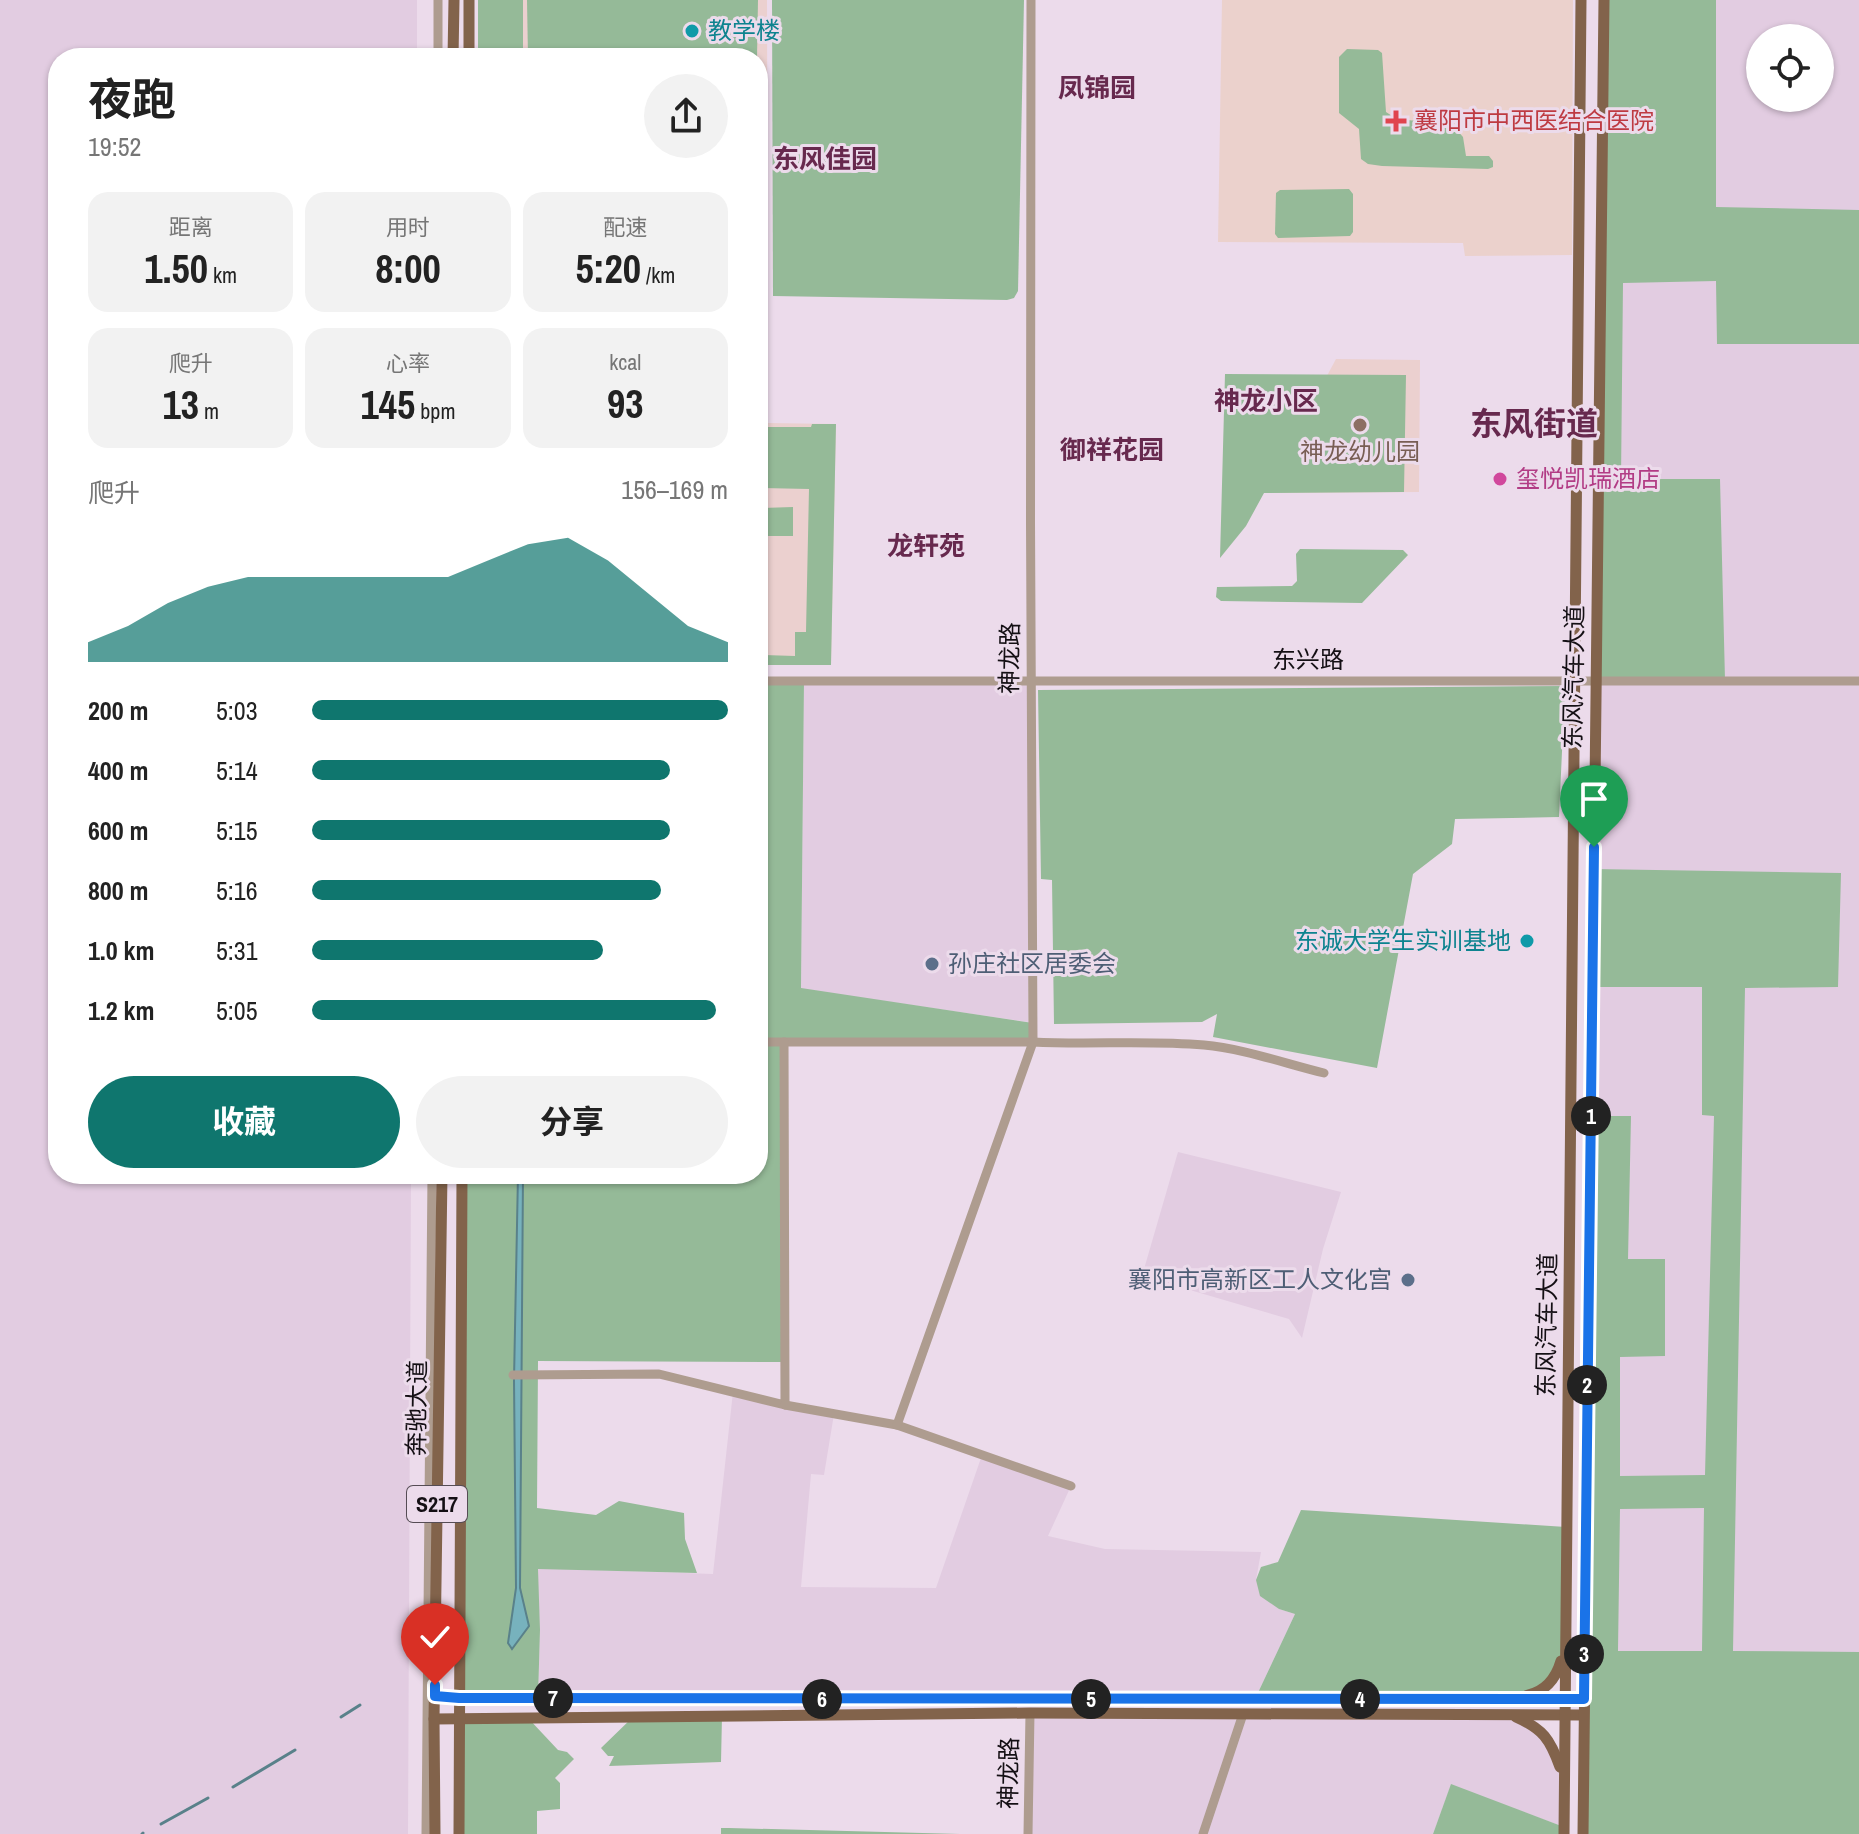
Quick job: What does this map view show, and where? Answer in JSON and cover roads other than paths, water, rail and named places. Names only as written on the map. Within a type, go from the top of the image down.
[{"type":"main road","points":[[469,0],[469,48]]},
{"type":"main road","name":"东风汽车大道","points":[[1564,1834],[1581,0]]},
{"type":"main road","name":"东风汽车大道","points":[[1583,1834],[1604,0]]},
{"type":"main road","points":[[453,48],[454,2]]},
{"type":"main road","name":"奔驰大道","points":[[435,1834],[432,1688],[442,1184]]},
{"type":"main road","name":"奔驰大道","points":[[459,1834],[462,1184]]},
{"type":"main road","points":[[1511,1699],[1539,1693],[1557,1674],[1565,1645]]},
{"type":"main road","points":[[432,1688],[459,1698],[1584,1699]]},
{"type":"main road","points":[[434,1719],[1030,1713],[1583,1715]]},
{"type":"main road","points":[[1511,1715],[1534,1724],[1551,1741],[1564,1777]]},
{"type":"street","name":"神龙路","points":[[1031,0],[1030,425],[1033,543],[1029,681],[1033,1042]]},
{"type":"street","points":[[438,48],[438,2],[454,2]]},
{"type":"street","name":"东兴路","points":[[768,681],[1859,681]]},
{"type":"street","points":[[768,1042],[1079,1044],[1118,1041],[1207,1045],[1324,1073]]},
{"type":"street","points":[[784,1042],[785,1405]]},
{"type":"street","points":[[897,1425],[1033,1042]]},
{"type":"street","points":[[426,1834],[432,1688],[432,1184]]},
{"type":"street","points":[[513,1375],[659,1374],[785,1405],[897,1425],[1071,1486]]},
{"type":"street","name":"神龙路","points":[[1028,1834],[1030,1713]]},
{"type":"street","points":[[1203,1834],[1243,1714]]},
{"type":"water","points":[[518,1184],[523,1184],[520,1588],[529,1626],[512,1649],[508,1643],[516,1588],[514,1380]]},
{"type":"waterway","points":[[341,1717],[360,1705]]},
{"type":"waterway","points":[[233,1787],[295,1750]]},
{"type":"waterway","points":[[161,1824],[208,1798]]},
{"type":"place","name":"教学楼","points":[[692,31]]},
{"type":"place","name":"襄阳市中西医结合医院","points":[[1396,121]]},
{"type":"place","name":"神龙幼儿园","points":[[1360,425]]},
{"type":"place","name":"玺悦凯瑞酒店","points":[[1500,479]]},
{"type":"place","name":"东诚大学生实训基地","points":[[1527,941]]},
{"type":"place","name":"孙庄社区居委会","points":[[932,964]]},
{"type":"place","name":"襄阳市高新区工人文化宫","points":[[1408,1280]]},
{"type":"district","name":"凤锦园","points":[[1097,88]]},
{"type":"district","name":"东风佳园","points":[[825,159]]},
{"type":"district","name":"神龙小区","points":[[1266,401]]},
{"type":"district","name":"东风街道","points":[[1534,424]]},
{"type":"district","name":"御祥花园","points":[[1112,450]]},
{"type":"district","name":"龙轩苑","points":[[926,546]]}]
